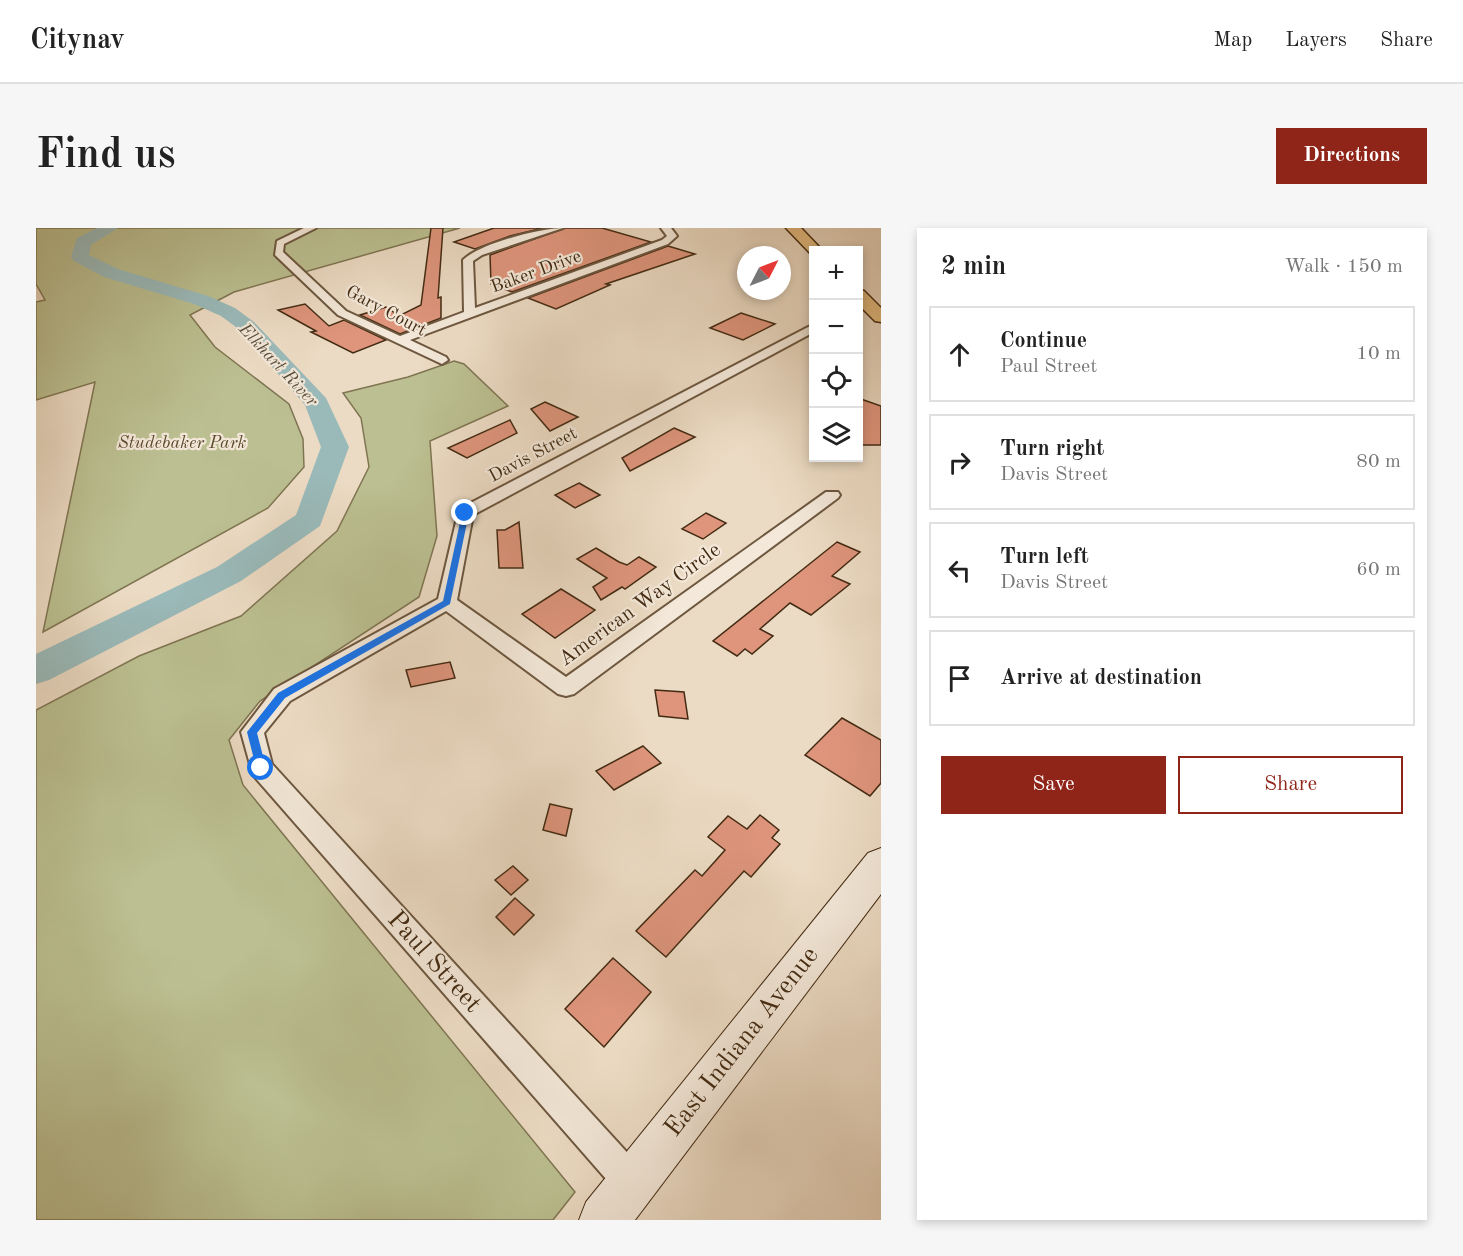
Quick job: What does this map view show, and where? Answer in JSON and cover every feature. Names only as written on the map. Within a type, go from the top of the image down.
[{"type":"main road","points":[[793,228],[812,246]]},
{"type":"main road","points":[[863,303],[881,317]]},
{"type":"street","name":"Gary Court","points":[[311,228],[280,243],[278,253],[342,313],[442,360]]},
{"type":"street","points":[[470,314],[468,260],[479,253],[558,228]]},
{"type":"street","name":"Baker Drive","points":[[400,340],[665,242],[672,236],[666,228]]},
{"type":"street","name":"Davis Street","points":[[447,602],[465,513],[809,329]]},
{"type":"street","name":"American Way Circle","points":[[447,602],[566,688],[832,495]]},
{"type":"street","name":"Paul Street","points":[[447,602],[282,695],[252,732],[261,768],[632,1183]]},
{"type":"street","name":"East Indiana Avenue","points":[[604,1220],[881,865]]},
{"type":"green space","name":"Studebaker Park","points":[[36,228],[460,228],[234,292],[190,315],[215,347],[289,404],[303,439],[304,467],[268,508],[43,632],[95,382],[36,400],[36,302],[45,300],[36,284]]},
{"type":"green space","points":[[454,361],[464,364],[508,406],[430,441],[437,536],[419,597],[260,701],[229,740],[243,785],[575,1192],[553,1220],[36,1220],[36,710],[139,656],[241,616],[337,531],[369,467],[361,418],[343,393],[408,377]]},
{"type":"building","points":[[431,228],[443,228],[438,298],[441,297],[441,318],[400,334],[360,315],[386,307],[399,316],[421,305]]},
{"type":"building","points":[[494,228],[543,228],[510,236],[475,249],[454,242]]},
{"type":"building","points":[[565,228],[602,228],[651,242],[512,292],[491,284],[490,255]]},
{"type":"building","points":[[668,246],[695,254],[606,284],[610,285],[556,309],[528,298]]},
{"type":"building","points":[[305,304],[329,326],[344,320],[386,340],[353,353],[311,332],[316,331],[278,310]]},
{"type":"building","points":[[741,313],[775,324],[743,340],[710,328]]},
{"type":"building","points":[[863,400],[881,406],[881,445],[863,445]]},
{"type":"building","points":[[545,402],[578,417],[550,431],[531,409]]},
{"type":"building","points":[[510,420],[517,433],[467,458],[448,448]]},
{"type":"building","points":[[674,428],[695,437],[630,471],[622,458]]},
{"type":"building","points":[[579,483],[600,495],[575,508],[555,495]]},
{"type":"building","points":[[706,513],[726,523],[703,539],[682,529]]},
{"type":"building","points":[[519,522],[523,568],[499,568],[497,530],[505,530]]},
{"type":"building","points":[[837,542],[860,552],[832,576],[850,584],[811,615],[790,603],[760,629],[773,636],[752,654],[745,649],[737,656],[713,641]]},
{"type":"building","points":[[596,548],[627,565],[639,557],[656,567],[625,589],[622,587],[601,600],[593,587],[607,578],[577,559]]},
{"type":"building","points":[[561,589],[595,610],[555,638],[522,614]]},
{"type":"building","points":[[450,662],[455,678],[411,687],[406,670]]},
{"type":"building","points":[[655,690],[684,692],[688,719],[659,716]]},
{"type":"building","points":[[842,718],[881,740],[881,783],[870,796],[805,755]]},
{"type":"building","points":[[643,746],[661,763],[614,790],[596,771]]},
{"type":"building","points":[[550,804],[572,809],[566,836],[543,830]]},
{"type":"building","points":[[760,815],[779,830],[772,838],[780,844],[751,877],[744,871],[666,957],[636,931],[695,870],[702,876],[725,850],[708,837],[728,816],[747,829]]},
{"type":"building","points":[[513,866],[528,880],[511,895],[495,880]]},
{"type":"building","points":[[515,898],[534,915],[514,935],[496,917]]},
{"type":"building","points":[[613,958],[651,992],[604,1047],[565,1009]]},
{"type":"waterway","name":"Elkhart River","points":[[36,670],[229,574],[309,520],[335,447],[317,403],[247,326],[228,312],[201,300],[111,273],[80,257],[83,242],[110,228]]},
{"type":"route","points":[[261,768],[252,732],[282,695],[447,602],[465,513]]}]
